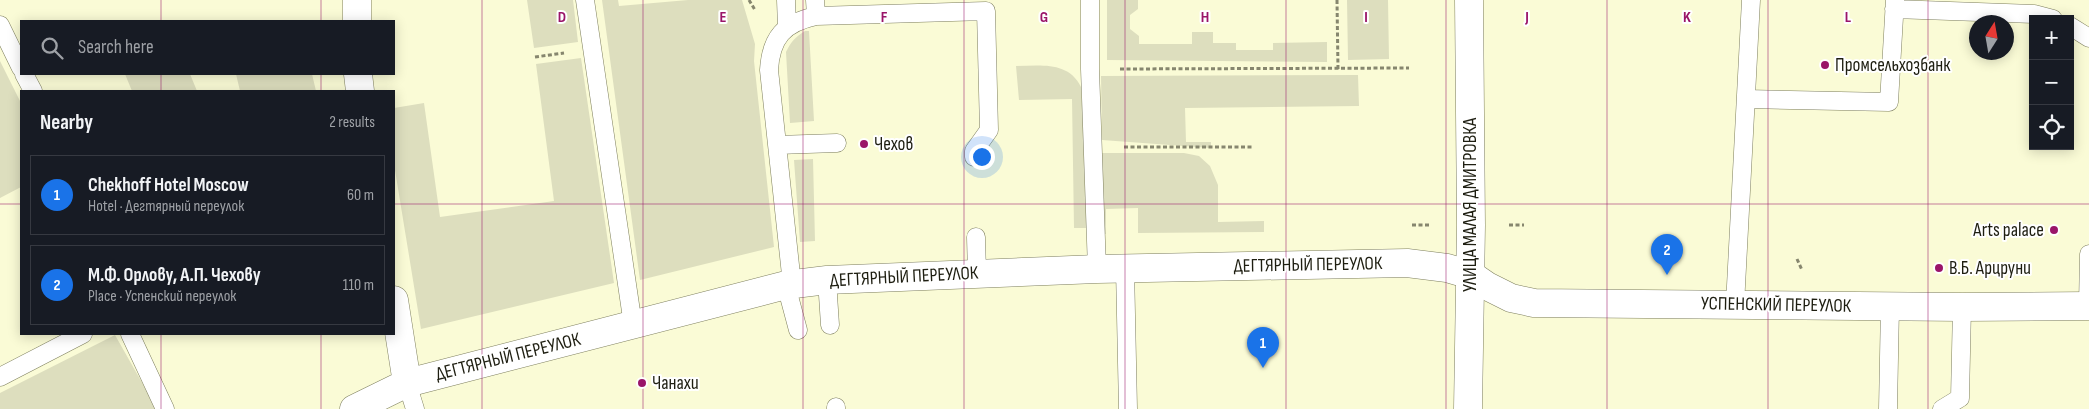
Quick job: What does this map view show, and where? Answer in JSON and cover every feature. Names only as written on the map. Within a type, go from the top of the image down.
[{"type":"street","points":[[357,20],[358,0]]},
{"type":"street","name":"УЛИЦА МАЛАЯ ДМИТРОВКА","points":[[1468,409],[1470,275],[1469,0]]},
{"type":"street","points":[[358,75],[360,90]]},
{"type":"street","name":"ДЕГТЯРНЫЙ ПЕРЕУЛОК","points":[[354,409],[408,383],[789,285],[827,280],[1125,268],[1407,263],[1441,267],[1470,275]]},
{"type":"street","name":"УСПЕНСКИЙ ПЕРЕУЛОК","points":[[1470,275],[1511,298],[1534,303],[1962,307],[2089,306]]},
{"type":"street","points":[[395,306],[408,383]]},
{"type":"lane","points":[[585,0],[633,325]]},
{"type":"lane","points":[[786,0],[787,27]]},
{"type":"lane","points":[[1090,0],[1090,69],[1097,269]]},
{"type":"lane","points":[[1735,305],[1751,0]]},
{"type":"lane","points":[[1746,99],[1889,102],[1895,5],[2038,15]]},
{"type":"lane","points":[[798,330],[789,285],[769,70],[770,54],[776,39],[787,27],[816,8],[986,11],[989,130],[974,151],[974,157]]},
{"type":"lane","points":[[0,24],[20,66]]},
{"type":"lane","points":[[2074,29],[2089,38]]},
{"type":"lane","points":[[25,75],[32,90]]},
{"type":"lane","points":[[777,145],[837,143]]},
{"type":"lane","points":[[976,238],[977,273]]},
{"type":"lane","points":[[2089,254],[2089,306]]},
{"type":"lane","points":[[1125,268],[1128,409]]},
{"type":"lane","points":[[827,280],[830,325]]},
{"type":"lane","points":[[1888,409],[1890,306]]},
{"type":"lane","points":[[1942,409],[1960,398],[1962,307]]},
{"type":"lane","points":[[0,377],[81,335]]},
{"type":"lane","points":[[130,335],[165,409]]},
{"type":"lane","points":[[408,383],[415,409]]},
{"type":"path","points":[[1337,0],[1338,69]]},
{"type":"path","points":[[1090,69],[1409,68]]},
{"type":"path","points":[[1093,147],[1254,147]]},
{"type":"path","points":[[1412,225],[1431,225]]},
{"type":"path","points":[[1510,225],[1524,225]]},
{"type":"green space","points":[[527,0],[573,0],[578,42],[534,48]]},
{"type":"green space","points":[[602,0],[618,0],[619,6],[688,0],[742,0],[755,44],[754,61],[774,247],[640,280]]},
{"type":"green space","points":[[1107,0],[1138,0],[1138,9],[1130,15],[1130,29],[1139,36],[1139,44],[1192,44],[1192,32],[1213,32],[1213,43],[1236,43],[1236,50],[1273,50],[1273,43],[1327,42],[1327,62],[1107,60]]},
{"type":"green space","points":[[1347,0],[1388,0],[1389,59],[1348,60]]},
{"type":"green space","points":[[805,31],[809,31],[814,121],[790,123],[786,52],[794,40]]},
{"type":"green space","points":[[581,58],[614,283],[421,329],[395,170],[395,108],[424,103],[440,217],[554,201],[536,64]]},
{"type":"green space","points":[[0,61],[20,101],[20,188],[0,198]]},
{"type":"green space","points":[[1016,66],[1044,66],[1061,69],[1069,73],[1081,87],[1089,228],[1074,228],[1072,99],[1019,100]]},
{"type":"green space","points":[[125,75],[190,75],[197,90],[132,90]]},
{"type":"green space","points":[[236,75],[312,75],[316,90],[240,90]]},
{"type":"green space","points":[[1358,75],[1359,106],[1185,108],[1186,142],[1211,142],[1211,148],[1102,140],[1101,76]]},
{"type":"green space","points":[[1100,153],[1184,153],[1199,156],[1210,166],[1218,185],[1218,222],[1264,221],[1264,232],[1138,233],[1138,208],[1106,209],[1106,234],[1101,234]]},
{"type":"green space","points":[[813,159],[815,241],[800,242],[794,160]]},
{"type":"green space","points":[[115,335],[157,409],[0,409],[0,393]]},
{"type":"place","name":"Промсельхозбанк","points":[[1825,65]]},
{"type":"place","name":"Чехов","points":[[864,144]]},
{"type":"place","name":"Arts palace","points":[[2054,230]]},
{"type":"place","name":"В.Б. Арцруни","points":[[1939,268]]},
{"type":"place","name":"М.Ф. Орлову, А.П. Чехову","points":[[1667,275]]},
{"type":"place","name":"Chekhoff Hotel Moscow","points":[[1263,368]]},
{"type":"place","name":"Чанахи","points":[[642,383]]}]
